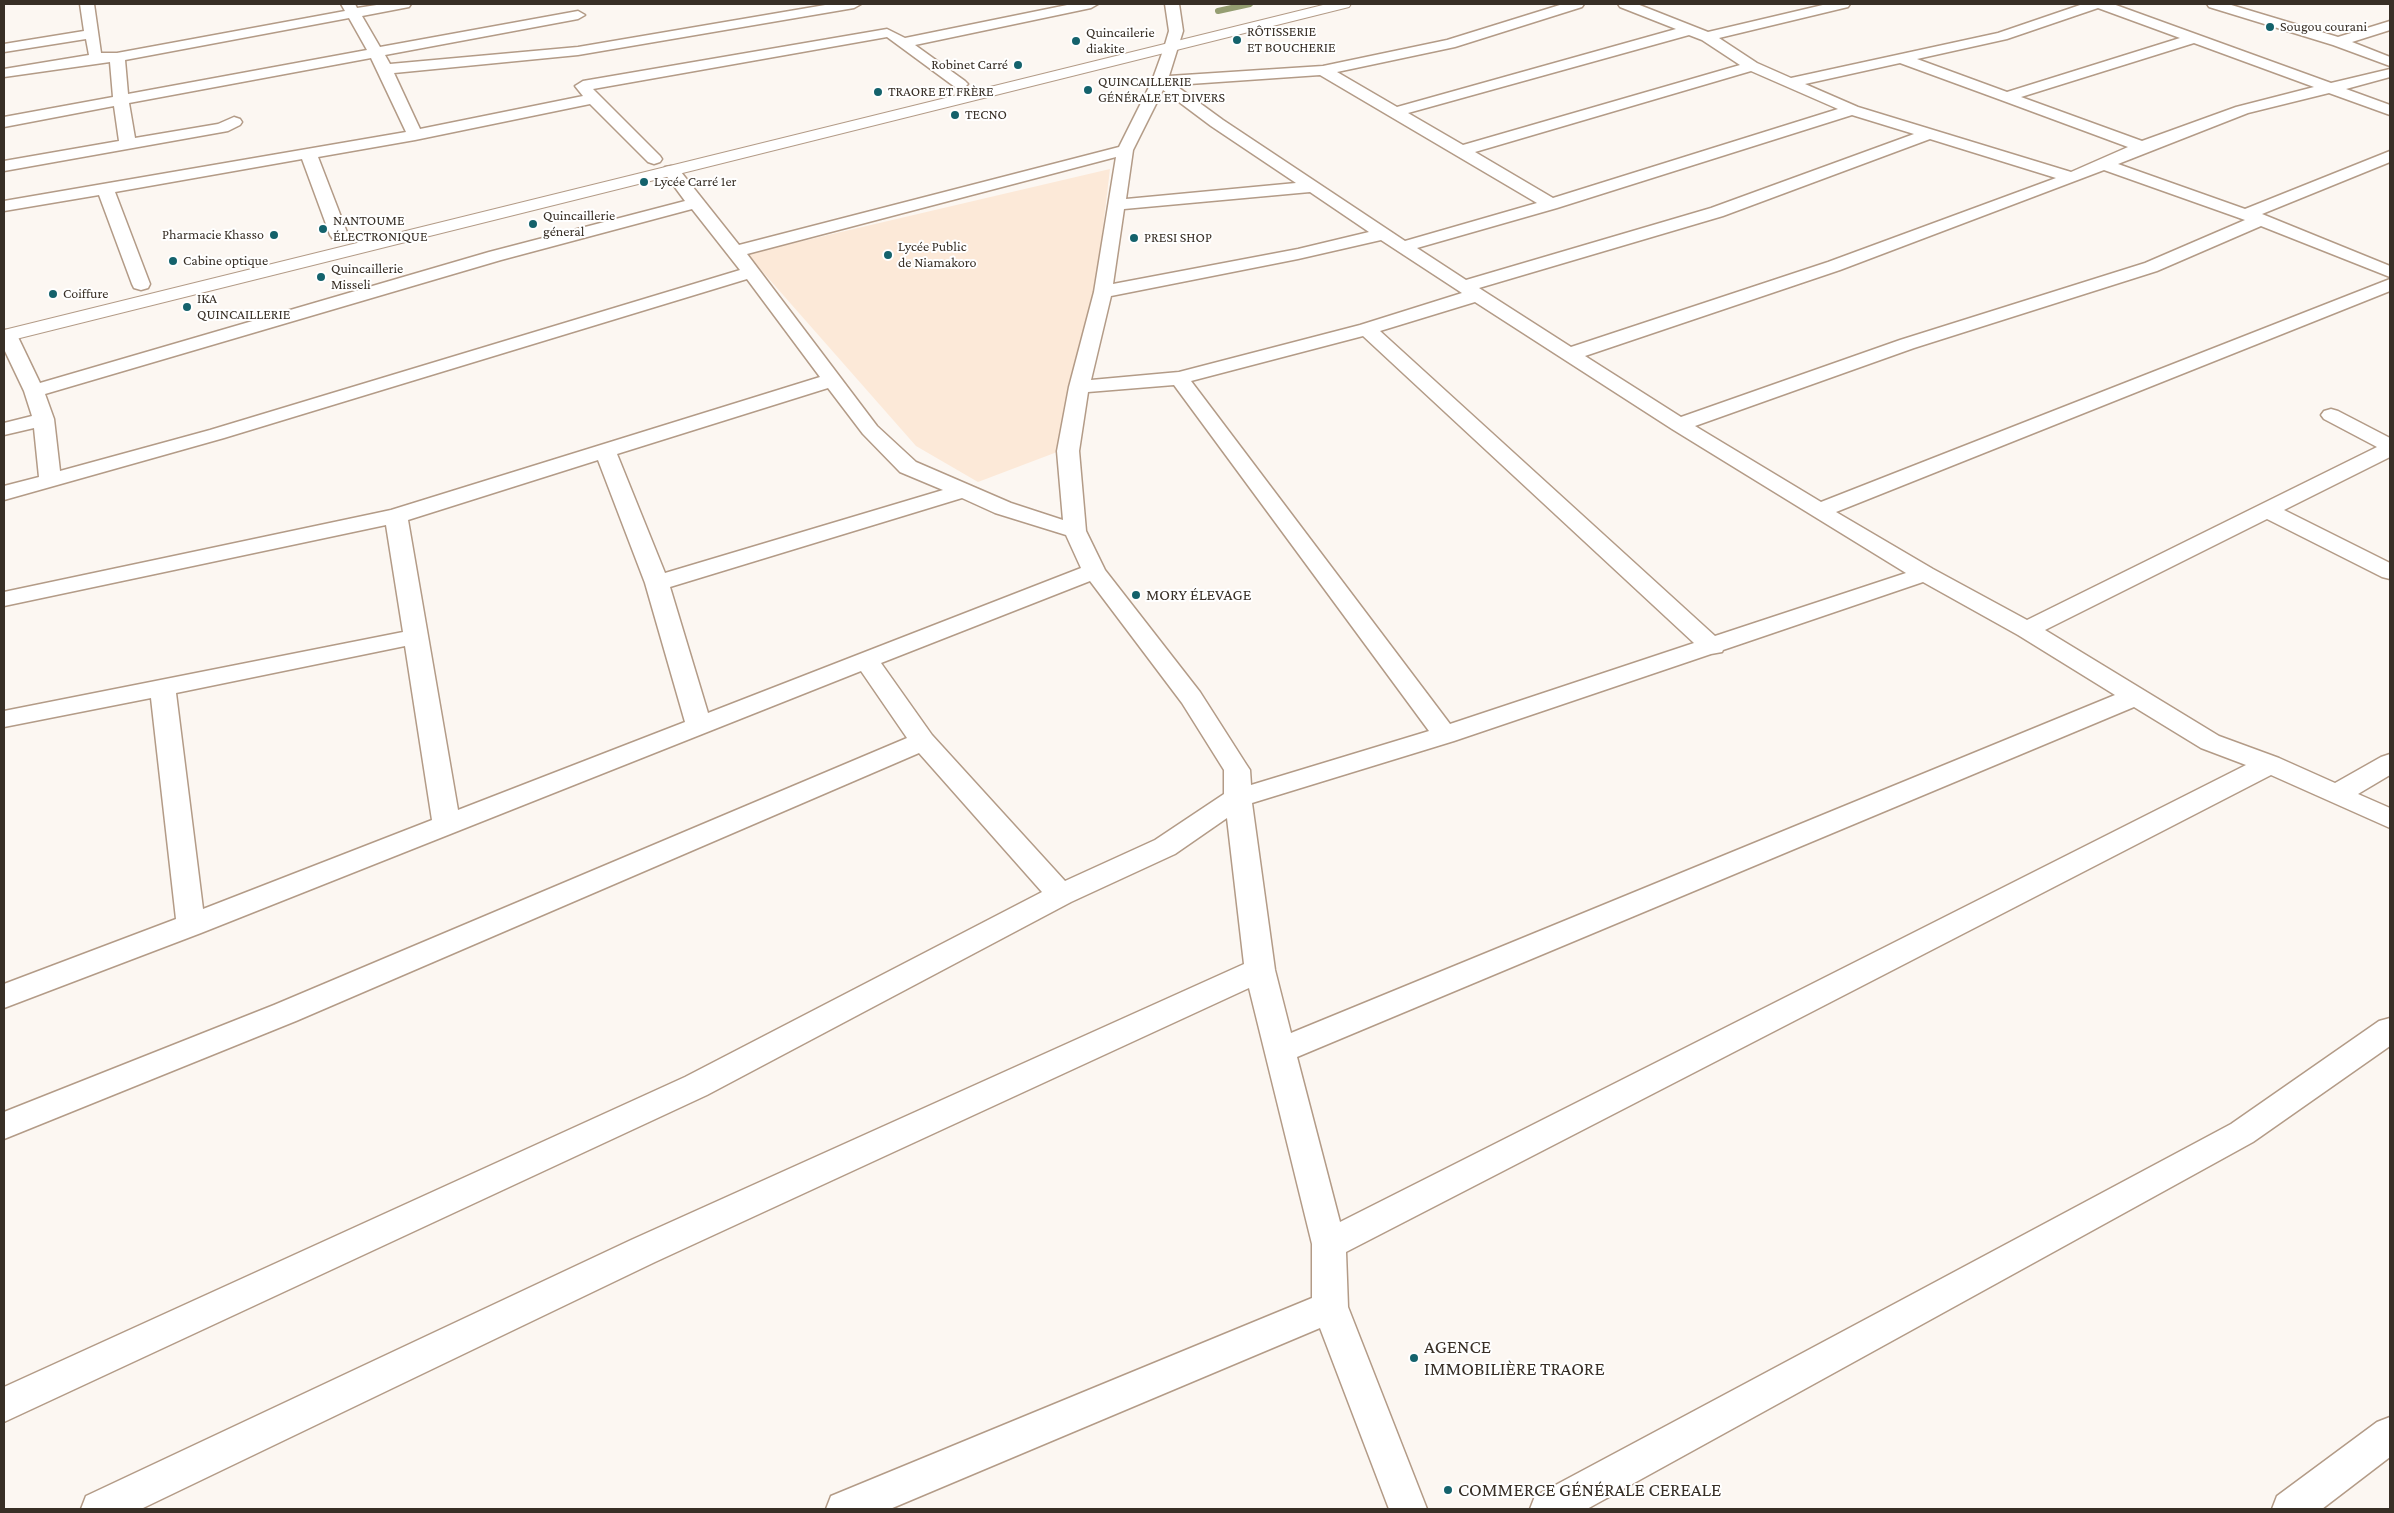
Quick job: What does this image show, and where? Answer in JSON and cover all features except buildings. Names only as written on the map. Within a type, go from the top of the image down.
[{"type":"main road","points":[[5,336],[671,171],[1173,40],[1288,4]]},
{"type":"main road","points":[[444,210],[960,84],[1344,4]]},
{"type":"main road","points":[[321,240],[358,230]]},
{"type":"main road","points":[[123,289],[160,280]]},
{"type":"street","points":[[87,4],[96,58]]},
{"type":"street","points":[[4,73],[96,58],[117,57],[351,8],[404,4]]},
{"type":"street","points":[[904,43],[1090,4]]},
{"type":"street","points":[[1172,4],[1173,40],[1160,81],[1125,150],[1103,292],[1079,387],[1068,451],[1075,531],[1094,571],[1191,698],[1237,770],[1238,798],[1260,970],[1282,1050],[1329,1244],[1330,1307],[1408,1509]]},
{"type":"street","points":[[1160,81],[1323,70],[1450,44],[1577,4]]},
{"type":"street","points":[[1626,4],[1707,37],[1752,66],[1852,110],[2072,178]]},
{"type":"street","points":[[1707,37],[1843,4]]},
{"type":"street","points":[[1788,83],[2002,36],[2096,4]]},
{"type":"street","points":[[2101,4],[2390,110]]},
{"type":"street","points":[[2214,4],[2338,42],[2390,62]]},
{"type":"street","points":[[351,8],[385,68],[415,135]]},
{"type":"street","points":[[4,122],[375,52],[579,10],[578,51],[583,81],[654,159]]},
{"type":"street","points":[[385,68],[578,51],[852,10],[904,43],[960,84]]},
{"type":"street","points":[[2338,42],[2390,25]]},
{"type":"street","points":[[1395,112],[1690,30]]},
{"type":"street","points":[[4,206],[105,187],[415,135],[583,81],[887,33]]},
{"type":"street","points":[[4,48],[91,34]]},
{"type":"street","points":[[2006,97],[2195,38]]},
{"type":"street","points":[[117,57],[121,101],[128,144]]},
{"type":"street","points":[[1903,59],[2142,147]]},
{"type":"street","points":[[1461,151],[1752,66]]},
{"type":"street","points":[[1323,70],[1551,204]]},
{"type":"street","points":[[1570,354],[1834,266],[2072,178],[2142,147],[2242,110],[2390,73]]},
{"type":"street","points":[[1160,81],[1217,123],[1403,247],[1680,425],[1819,511],[1925,574],[2027,630],[2210,742],[2270,764],[2390,819]]},
{"type":"street","points":[[1403,247],[1551,204],[1852,110]]},
{"type":"street","points":[[4,166],[222,128],[234,122]]},
{"type":"street","points":[[1079,387],[1178,378],[1367,329],[1471,290],[1717,212],[1930,134]]},
{"type":"street","points":[[735,252],[1125,150]]},
{"type":"street","points":[[308,152],[339,235]]},
{"type":"street","points":[[1680,425],[1907,344],[2151,267],[2390,156]]},
{"type":"street","points":[[2102,164],[2253,218],[2390,272]]},
{"type":"street","points":[[671,171],[751,272],[870,430],[908,467],[1003,508],[1075,531]]},
{"type":"street","points":[[105,187],[141,284]]},
{"type":"street","points":[[1117,205],[1313,187]]},
{"type":"street","points":[[34,391],[495,256],[696,203]]},
{"type":"street","points":[[1103,292],[1298,254],[1384,234]]},
{"type":"street","points":[[4,492],[217,434],[751,272]]},
{"type":"street","points":[[1819,511],[1982,445],[2241,345],[2390,284]]},
{"type":"street","points":[[1367,329],[1713,647]]},
{"type":"street","points":[[5,336],[34,391],[44,419],[50,480]]},
{"type":"street","points":[[1178,378],[1445,735]]},
{"type":"street","points":[[4,599],[396,516],[831,380]]},
{"type":"street","points":[[2331,415],[2390,447]]},
{"type":"street","points":[[4,429],[44,419]]},
{"type":"street","points":[[2027,630],[2268,511],[2390,447]]},
{"type":"street","points":[[605,451],[657,583],[699,725]]},
{"type":"street","points":[[657,583],[963,491]]},
{"type":"street","points":[[2268,511],[2390,572]]},
{"type":"street","points":[[396,516],[414,637],[447,825]]},
{"type":"street","points":[[4,996],[191,925],[1094,571]]},
{"type":"street","points":[[4,1405],[696,1086],[1061,895],[1165,847],[1238,798],[1445,735],[1713,647],[1925,574]]},
{"type":"street","points":[[4,719],[414,637]]},
{"type":"street","points":[[4,719],[414,637]]},
{"type":"street","points":[[866,660],[923,741],[1061,895]]},
{"type":"street","points":[[163,688],[191,925]]},
{"type":"street","points":[[1282,1050],[2134,697]]},
{"type":"street","points":[[4,1126],[285,1013],[923,741]]},
{"type":"street","points":[[2337,794],[2390,763]]},
{"type":"street","points":[[1329,1244],[2270,764]]},
{"type":"street","points":[[100,1509],[643,1251],[1260,970]]},
{"type":"street","points":[[1549,1509],[2242,1133],[2390,1030]]},
{"type":"street","points":[[845,1509],[1330,1307]]},
{"type":"street","points":[[2290,1509],[2390,1435]]},
{"type":"shaded area","points":[[1110,169],[1097,277],[1065,449],[978,482],[916,446],[747,254]]},
{"type":"waterway","points":[[1218,11],[1250,4]]},
{"type":"place","name":"Sougou courani","points":[[2270,27]]},
{"type":"place","name":"RÔTISSERIE ET BOUCHERIE","points":[[1237,40]]},
{"type":"place","name":"Quincailerie diakite","points":[[1076,41]]},
{"type":"place","name":"Robinet Carré","points":[[1018,65]]},
{"type":"place","name":"QUINCAILLERIE GÉNÉRALE ET DIVERS","points":[[1088,90]]},
{"type":"place","name":"TRAORE ET FRÈRE","points":[[878,92]]},
{"type":"place","name":"TECNO","points":[[955,115]]},
{"type":"place","name":"Lycée Carré 1er","points":[[644,182]]},
{"type":"place","name":"Quincaillerie géneral","points":[[533,224]]},
{"type":"place","name":"NANTOUME ÉLECTRONIQUE","points":[[323,229]]},
{"type":"place","name":"Pharmacie Khasso","points":[[274,235]]},
{"type":"place","name":"PRESI SHOP","points":[[1134,238]]},
{"type":"place","name":"Lycée Public de Niamakoro","points":[[888,255]]},
{"type":"place","name":"Cabine optique","points":[[173,261]]},
{"type":"place","name":"Quincaillerie Misseli","points":[[321,277]]},
{"type":"place","name":"Coiffure","points":[[53,294]]},
{"type":"place","name":"IKA QUINCAILLERIE","points":[[187,307]]},
{"type":"place","name":"MORY ÉLEVAGE","points":[[1136,595]]},
{"type":"place","name":"AGENCE IMMOBILIÈRE TRAORE","points":[[1414,1358]]},
{"type":"place","name":"COMMERCE GÉNÉRALE CEREALE","points":[[1448,1490]]}]
